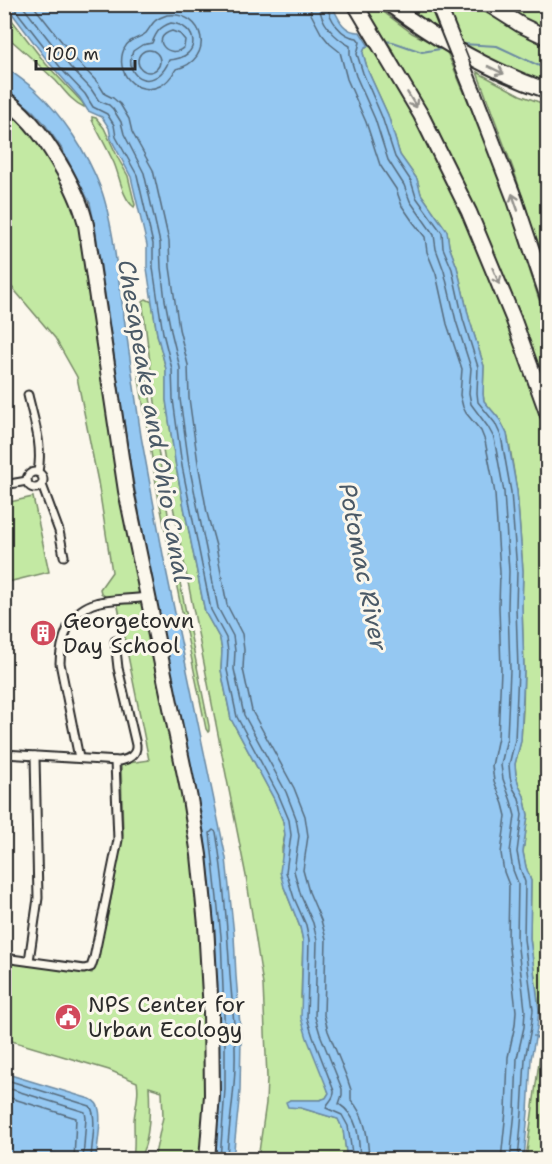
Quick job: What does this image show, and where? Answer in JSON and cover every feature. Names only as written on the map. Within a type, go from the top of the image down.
[{"type":"highway","points":[[355,4],[421,115],[469,212],[513,318],[548,415]]},
{"type":"highway","points":[[389,4],[465,55],[548,91]]},
{"type":"highway","points":[[438,4],[515,200],[548,297]]},
{"type":"highway","points":[[488,4],[512,20],[548,38]]},
{"type":"highway","points":[[4,98],[28,118],[43,136],[77,198],[85,219],[120,452],[147,597],[192,814],[203,888],[212,1068],[207,1160]]},
{"type":"street","points":[[28,395],[40,447],[38,472]]},
{"type":"street","points":[[42,484],[39,488],[28,485],[29,474],[38,472],[43,477],[42,484],[59,531],[64,556]]},
{"type":"street","points":[[4,485],[27,481]]},
{"type":"street","points":[[79,758],[60,663],[64,637],[76,615],[87,606],[147,597]]},
{"type":"street","points":[[4,754],[115,760],[132,756],[136,750],[136,742],[118,668],[116,641]]},
{"type":"street","points":[[30,961],[38,898],[35,756]]},
{"type":"street","points":[[4,958],[86,969],[91,967],[117,844],[115,760]]},
{"type":"green space","points":[[363,5],[374,5],[412,33],[446,50],[499,174],[547,325],[547,391],[499,270],[420,101],[392,49]]},
{"type":"green space","points":[[395,5],[429,5],[443,37]]},
{"type":"green space","points":[[444,5],[479,5],[547,42],[547,86],[462,49]]},
{"type":"green space","points":[[498,5],[547,5],[547,32]]},
{"type":"green space","points":[[5,11],[46,64],[82,102],[84,107],[72,99],[56,81],[5,35]]},
{"type":"green space","points":[[369,46],[383,61],[398,85],[479,252],[521,358],[547,440],[547,1159],[526,1159],[544,1024],[539,1010],[530,938],[531,881],[523,852],[528,815],[515,764],[521,741],[524,670],[523,571],[517,491],[507,434],[500,420],[484,401],[484,366],[469,318],[457,267],[449,246],[447,231],[421,194],[417,179],[400,155],[388,115],[368,71],[363,53],[365,47]]},
{"type":"green space","points":[[477,72],[520,95],[547,105],[547,273],[515,174]]},
{"type":"green space","points":[[4,102],[28,123],[75,201],[191,822],[198,875],[207,1055],[203,1159],[154,1159],[163,1117],[162,1091],[149,1087],[149,1121],[142,1159],[133,1159],[137,1082],[109,1070],[5,1039],[5,962],[92,973],[107,919],[123,835],[121,764],[149,760],[116,596],[106,597],[100,589],[112,572],[98,482],[77,377],[55,338],[5,279]]},
{"type":"green space","points":[[92,117],[96,118],[104,128],[128,176],[134,207],[124,193],[114,163]]},
{"type":"green space","points":[[146,299],[152,302],[166,369],[166,400],[176,467],[205,612],[220,639],[221,670],[231,719],[274,799],[283,821],[284,887],[300,927],[303,941],[301,998],[329,1093],[326,1098],[320,1100],[291,1100],[301,1108],[338,1119],[343,1129],[347,1159],[258,1159],[267,1078],[263,985],[246,876],[169,486],[143,307],[143,301]]},
{"type":"green space","points":[[130,323],[139,326],[174,553],[209,726],[208,732],[158,495]]},
{"type":"green space","points":[[33,497],[49,572],[8,582],[4,564],[5,503]]},
{"type":"water","name":"Potomac River","points":[[5,4],[332,5],[342,24],[349,30],[360,32],[369,46],[365,47],[363,53],[368,71],[388,115],[400,155],[417,179],[421,194],[447,231],[449,246],[457,267],[469,318],[484,366],[484,401],[500,420],[507,434],[517,491],[523,571],[524,670],[521,741],[515,764],[528,815],[523,852],[531,881],[530,938],[539,1010],[531,1059],[524,1159],[347,1159],[343,1130],[338,1119],[301,1108],[288,1107],[286,1102],[290,1100],[320,1100],[326,1098],[329,1093],[301,1018],[303,941],[280,872],[285,835],[283,821],[274,799],[231,719],[221,670],[220,639],[205,612],[176,467],[166,400],[166,369],[157,334],[147,268],[147,245],[131,177],[102,117],[88,111]]},
{"type":"water","points":[[4,66],[31,86],[45,100],[73,135],[89,162],[103,195],[113,239],[141,436],[164,560],[226,858],[241,1038],[240,1091],[233,1159],[214,1159],[219,1088],[219,1041],[215,937],[204,833],[131,469],[90,203],[62,149],[44,123],[5,88]]},
{"type":"water","points":[[4,1073],[95,1102],[100,1115],[96,1159],[5,1159]]},
{"type":"waterway","points":[[384,41],[422,52],[440,49]]},
{"type":"waterway","points":[[462,44],[497,46],[548,70]]},
{"type":"waterway","points":[[534,1036],[548,1043]]},
{"type":"place","name":"Georgetown Day School","points":[[43,633]]},
{"type":"place","name":"NPS Center for Urban Ecology","points":[[68,1017]]},
{"type":"water label","name":"Chesapeake and Ohio Canal","points":[[154,421]]}]
